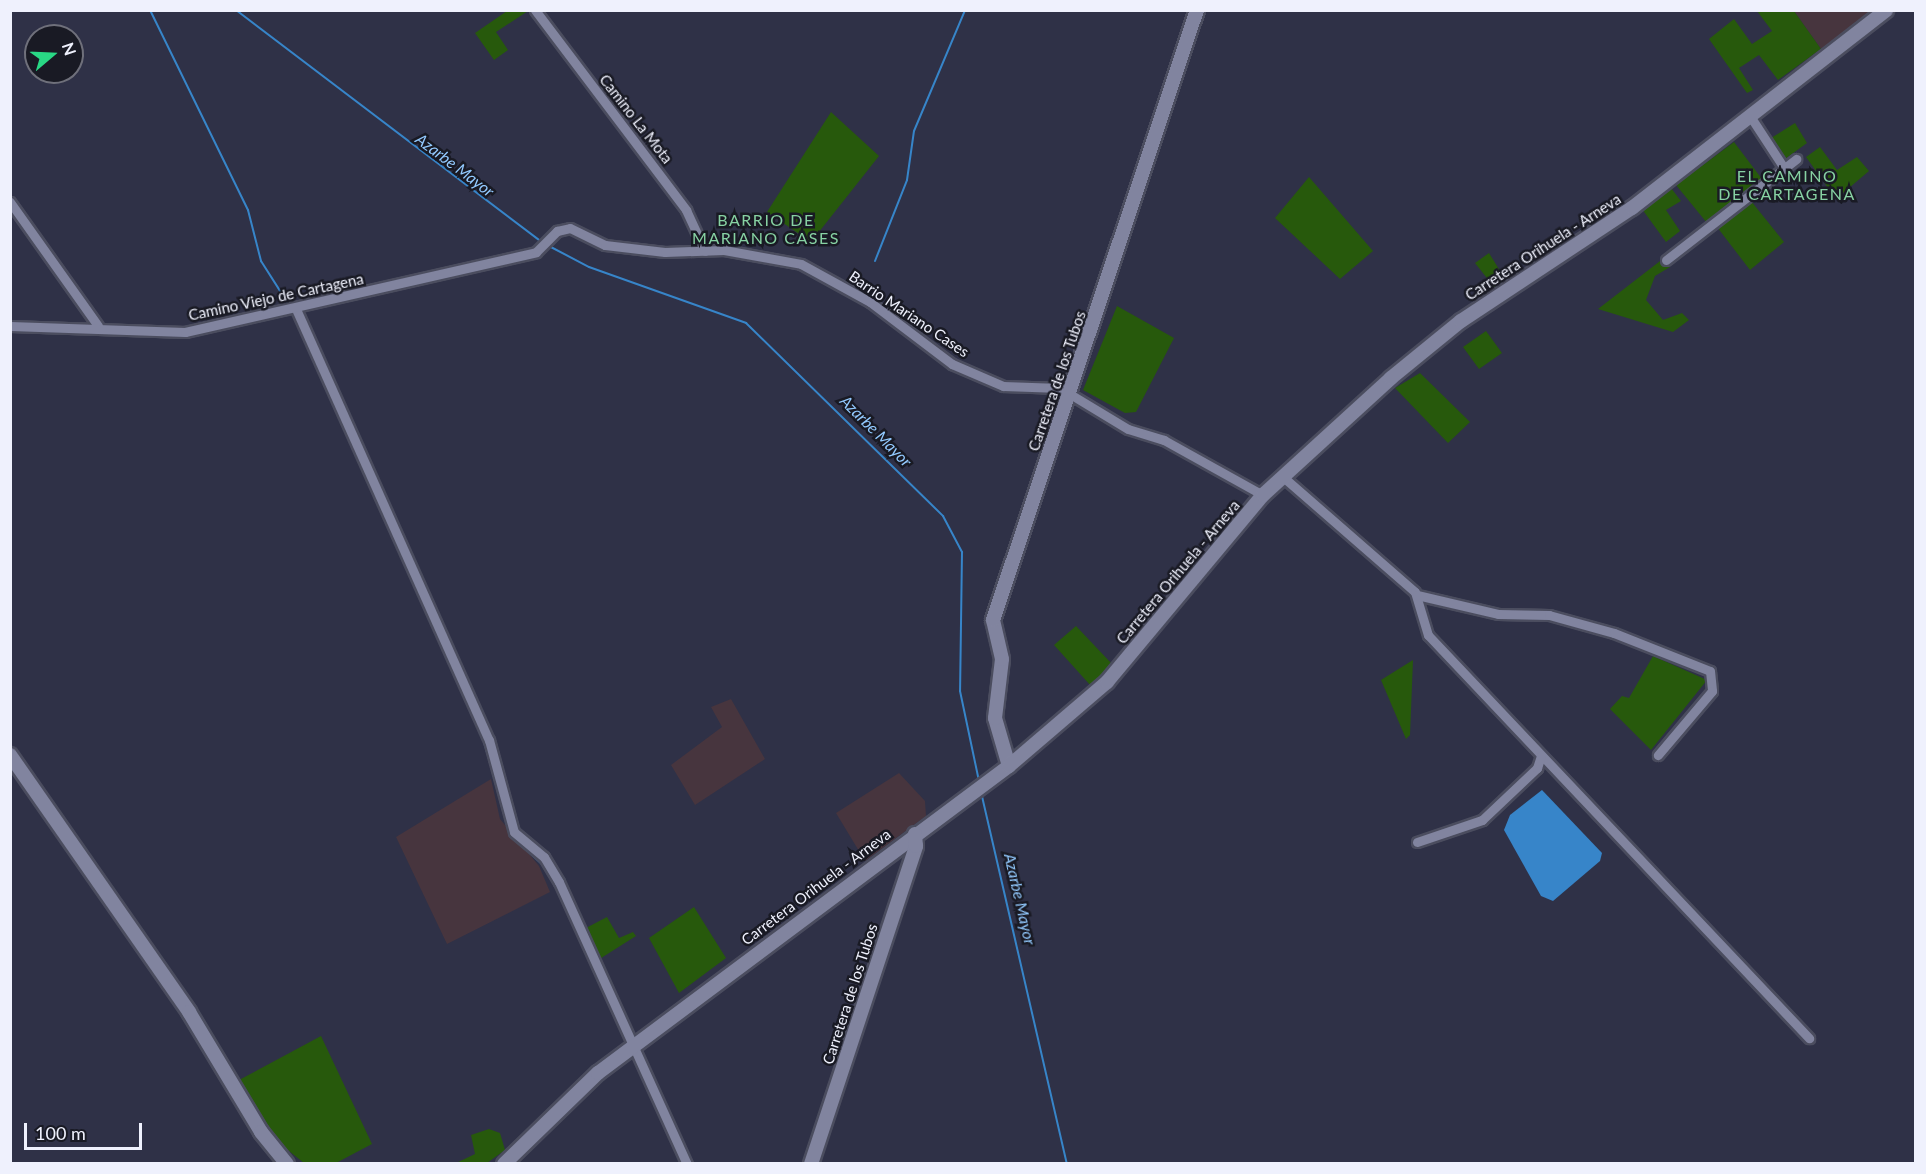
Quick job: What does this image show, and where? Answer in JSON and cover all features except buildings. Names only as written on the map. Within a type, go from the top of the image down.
[{"type":"main road","name":"Carretera de los Tubos","points":[[1009,765],[995,718],[1002,659],[993,620],[1071,393],[1197,10]]},
{"type":"main road","name":"Carretera Orihuela - Arneva","points":[[504,1164],[631,1047],[995,776],[1107,682],[1263,495],[1461,321],[1632,208],[1886,10]]},
{"type":"main road","points":[[10,755],[189,1012],[261,1132],[288,1164]]},
{"type":"main road","name":"Carretera de los Tubos","points":[[811,1164],[916,846],[915,834]]},
{"type":"street","name":"Camino La Mota","points":[[535,10],[686,210],[705,250]]},
{"type":"street","points":[[1750,116],[1784,168]]},
{"type":"street","points":[[1666,260],[1796,159]]},
{"type":"street","points":[[10,202],[98,326]]},
{"type":"street","name":"Barrio Mariano Cases","points":[[544,250],[557,231],[570,228],[605,245],[770,255],[801,264],[878,308],[952,364],[1003,386],[1071,393]]},
{"type":"street","name":"Camino Viejo de Cartagena","points":[[10,326],[98,326],[161,335],[296,309],[544,250]]},
{"type":"street","points":[[296,309],[489,740],[514,832],[544,857],[559,882],[631,1047],[687,1164]]},
{"type":"street","points":[[1071,393],[1128,429],[1164,440],[1263,495]]},
{"type":"street","points":[[1282,476],[1417,595],[1497,614],[1558,618],[1710,671],[1712,691],[1658,755]]},
{"type":"street","points":[[1417,595],[1428,636],[1809,1038]]},
{"type":"street","points":[[1417,843],[1482,820],[1537,768],[1541,756]]},
{"type":"shaded area","points":[[1794,11],[1874,11],[1821,49]]},
{"type":"shaded area","points":[[731,699],[765,759],[695,805],[671,765],[722,727],[711,707]]},
{"type":"shaded area","points":[[899,773],[925,801],[926,816],[865,861],[836,813]]},
{"type":"shaded area","points":[[491,779],[500,819],[539,866],[550,892],[447,944],[396,837]]},
{"type":"green space","points":[[507,11],[528,11],[496,32],[508,50],[494,60],[475,33]]},
{"type":"green space","points":[[1757,11],[1794,11],[1821,49],[1778,80],[1759,55],[1739,68],[1753,90],[1747,93],[1709,39],[1734,19],[1752,44],[1772,31]]},
{"type":"green space","points":[[831,112],[879,156],[811,242],[767,212]]},
{"type":"green space","points":[[1795,123],[1807,143],[1785,159],[1771,138]]},
{"type":"green space","points":[[1734,142],[1762,179],[1707,223],[1676,185]]},
{"type":"green space","points":[[1820,147],[1837,170],[1857,157],[1869,171],[1836,199],[1806,157]]},
{"type":"green space","points":[[1309,177],[1373,251],[1340,279],[1275,218]]},
{"type":"green space","points":[[1671,188],[1681,201],[1666,210],[1680,231],[1666,242],[1642,209]]},
{"type":"green space","points":[[1751,201],[1784,242],[1750,270],[1717,227]]},
{"type":"green space","points":[[1489,253],[1505,279],[1494,287],[1475,263]]},
{"type":"green space","points":[[1664,258],[1670,267],[1655,276],[1646,300],[1663,320],[1682,313],[1689,320],[1673,332],[1598,309]]},
{"type":"green space","points":[[1117,306],[1174,338],[1136,412],[1125,413],[1083,390]]},
{"type":"green space","points":[[1486,331],[1502,353],[1479,369],[1463,347]]},
{"type":"green space","points":[[1420,373],[1470,422],[1448,443],[1395,388]]},
{"type":"green space","points":[[1076,626],[1112,664],[1091,686],[1054,645]]},
{"type":"green space","points":[[1653,656],[1707,680],[1651,750],[1610,709],[1622,696],[1629,698]]},
{"type":"green space","points":[[1413,660],[1410,735],[1406,739],[1381,680]]},
{"type":"green space","points":[[694,907],[726,958],[679,993],[649,938]]},
{"type":"green space","points":[[607,917],[619,938],[633,932],[636,936],[598,960],[584,929]]},
{"type":"green space","points":[[321,1036],[372,1144],[336,1163],[304,1163],[279,1143],[239,1080]]},
{"type":"green space","points":[[489,1129],[500,1133],[505,1150],[487,1163],[454,1164],[475,1154],[471,1135]]},
{"type":"water","points":[[1542,790],[1602,853],[1600,861],[1553,901],[1541,896],[1504,830],[1510,815]]},
{"type":"waterway","points":[[150,10],[248,210],[261,261],[289,305]]},
{"type":"waterway","name":"Azarbe Mayor","points":[[236,10],[542,242]]},
{"type":"waterway","points":[[875,261],[907,180],[914,131],[965,10]]},
{"type":"waterway","name":"Azarbe Mayor","points":[[547,245],[589,267],[746,323],[943,516],[962,552],[960,691],[979,781]]},
{"type":"waterway","points":[[303,336],[379,506]]},
{"type":"waterway","points":[[482,735],[511,835],[544,866]]},
{"type":"waterway","name":"Azarbe Mayor","points":[[981,792],[1067,1164]]},
{"type":"waterway","points":[[555,884],[627,1042]]},
{"type":"waterway","points":[[647,1086],[681,1164]]},
{"type":"district","name":"EL CAMINO DE CARTAGENA","points":[[1787,185]]},
{"type":"district","name":"BARRIO DE MARIANO CASES","points":[[766,229]]}]
